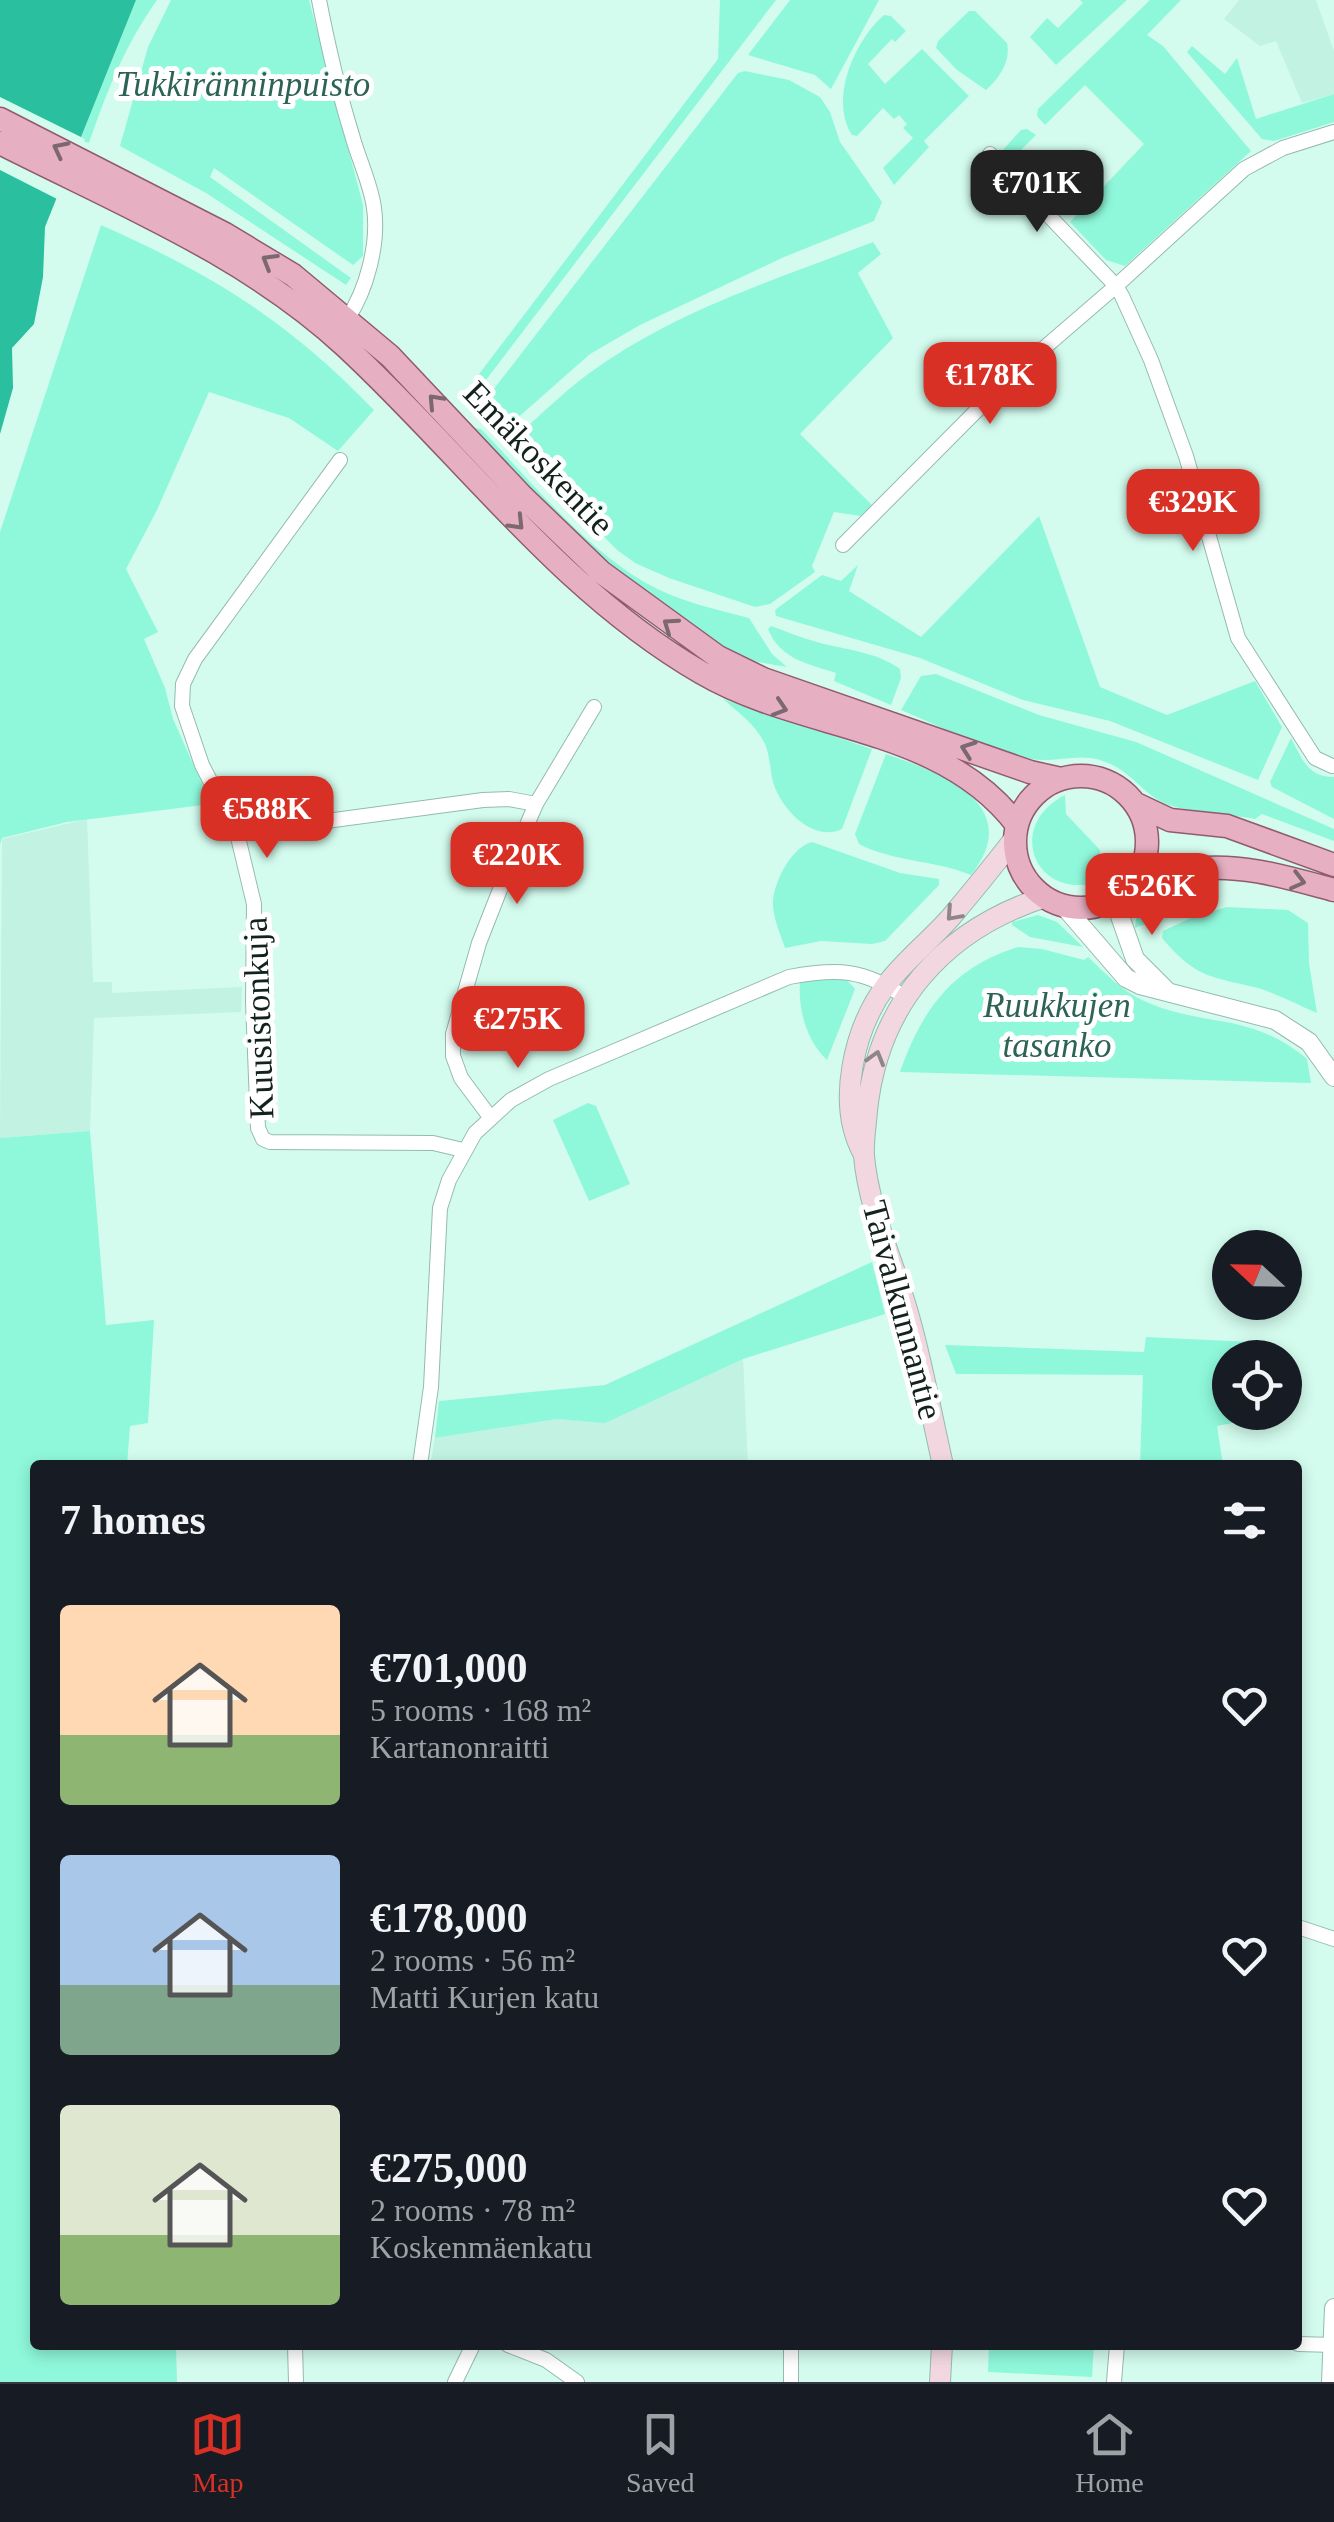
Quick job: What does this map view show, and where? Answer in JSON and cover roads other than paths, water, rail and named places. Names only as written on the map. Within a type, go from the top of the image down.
[{"type":"main road","name":"Emäkoskentie","points":[[0,119],[268,285],[325,329],[532,538],[659,646],[750,698],[868,733],[923,754],[987,790],[1016,832]]},
{"type":"main road","name":"Emäkoskentie","points":[[0,143],[226,234],[292,276],[347,319],[430,395],[523,497],[601,572],[718,657],[764,679],[1030,772],[1061,778]]},
{"type":"main road","points":[[1136,804],[1148,844],[1144,864],[1133,882],[1114,899],[1089,908],[1054,901],[1030,884],[1020,868],[1016,832],[1033,796],[1061,778],[1078,776],[1110,782],[1136,804],[1170,820],[1227,826],[1334,865]]},
{"type":"main road","name":"Taivalkunnantie","points":[[942,1460],[914,1336],[878,1218],[864,1155],[853,1134],[850,1088],[864,1032],[887,984],[948,919],[1016,832]]},
{"type":"main road","points":[[1133,882],[1197,868],[1218,868],[1264,873],[1334,890]]},
{"type":"main road","name":"Taivalkunnantie","points":[[864,1155],[873,1068],[882,1038],[905,997],[930,968],[976,930],[1021,905],[1054,901]]},
{"type":"main road","points":[[940,2382],[942,2350]]},
{"type":"street","points":[[319,0],[336,82],[374,207],[374,235],[365,279],[347,319]]},
{"type":"street","points":[[843,546],[1006,380],[1244,169],[1283,148],[1334,132]]},
{"type":"street","points":[[990,154],[1116,286],[1150,360],[1185,453],[1238,638],[1315,758],[1332,766]]},
{"type":"street","name":"Kuusistonkuja","points":[[340,460],[195,659],[183,684],[182,706],[187,728],[237,833],[254,904],[252,1002],[258,1128],[264,1139],[433,1143],[463,1150]]},
{"type":"street","points":[[490,1117],[461,1078],[453,1056],[454,1034],[479,943],[536,804],[594,707]]},
{"type":"street","points":[[237,833],[483,800],[536,804]]},
{"type":"street","points":[[1114,899],[1135,959],[1166,990]]},
{"type":"street","points":[[1054,901],[1126,978],[1140,986],[1260,1015],[1289,1027],[1319,1053],[1334,1076]]},
{"type":"street","points":[[421,1460],[431,1387],[440,1208],[463,1150],[490,1117],[549,1079],[789,977],[839,970],[866,975],[905,997]]},
{"type":"street","points":[[1302,1928],[1334,1939]]},
{"type":"street","points":[[1332,2382],[1334,2308]]},
{"type":"street","points":[[1302,2344],[1333,2345]]},
{"type":"street","points":[[295,2350],[296,2382]]},
{"type":"street","points":[[455,2382],[471,2350]]},
{"type":"street","points":[[521,2350],[546,2360],[577,2382]]},
{"type":"street","points":[[791,2350],[791,2382]]},
{"type":"street","points":[[1114,2382],[1116,2350]]},
{"type":"park label","name":"Tukkiränninpuisto","points":[[243,84]]},
{"type":"park label","name":"Ruukkujen tasanko","points":[[1057,1025]]}]
